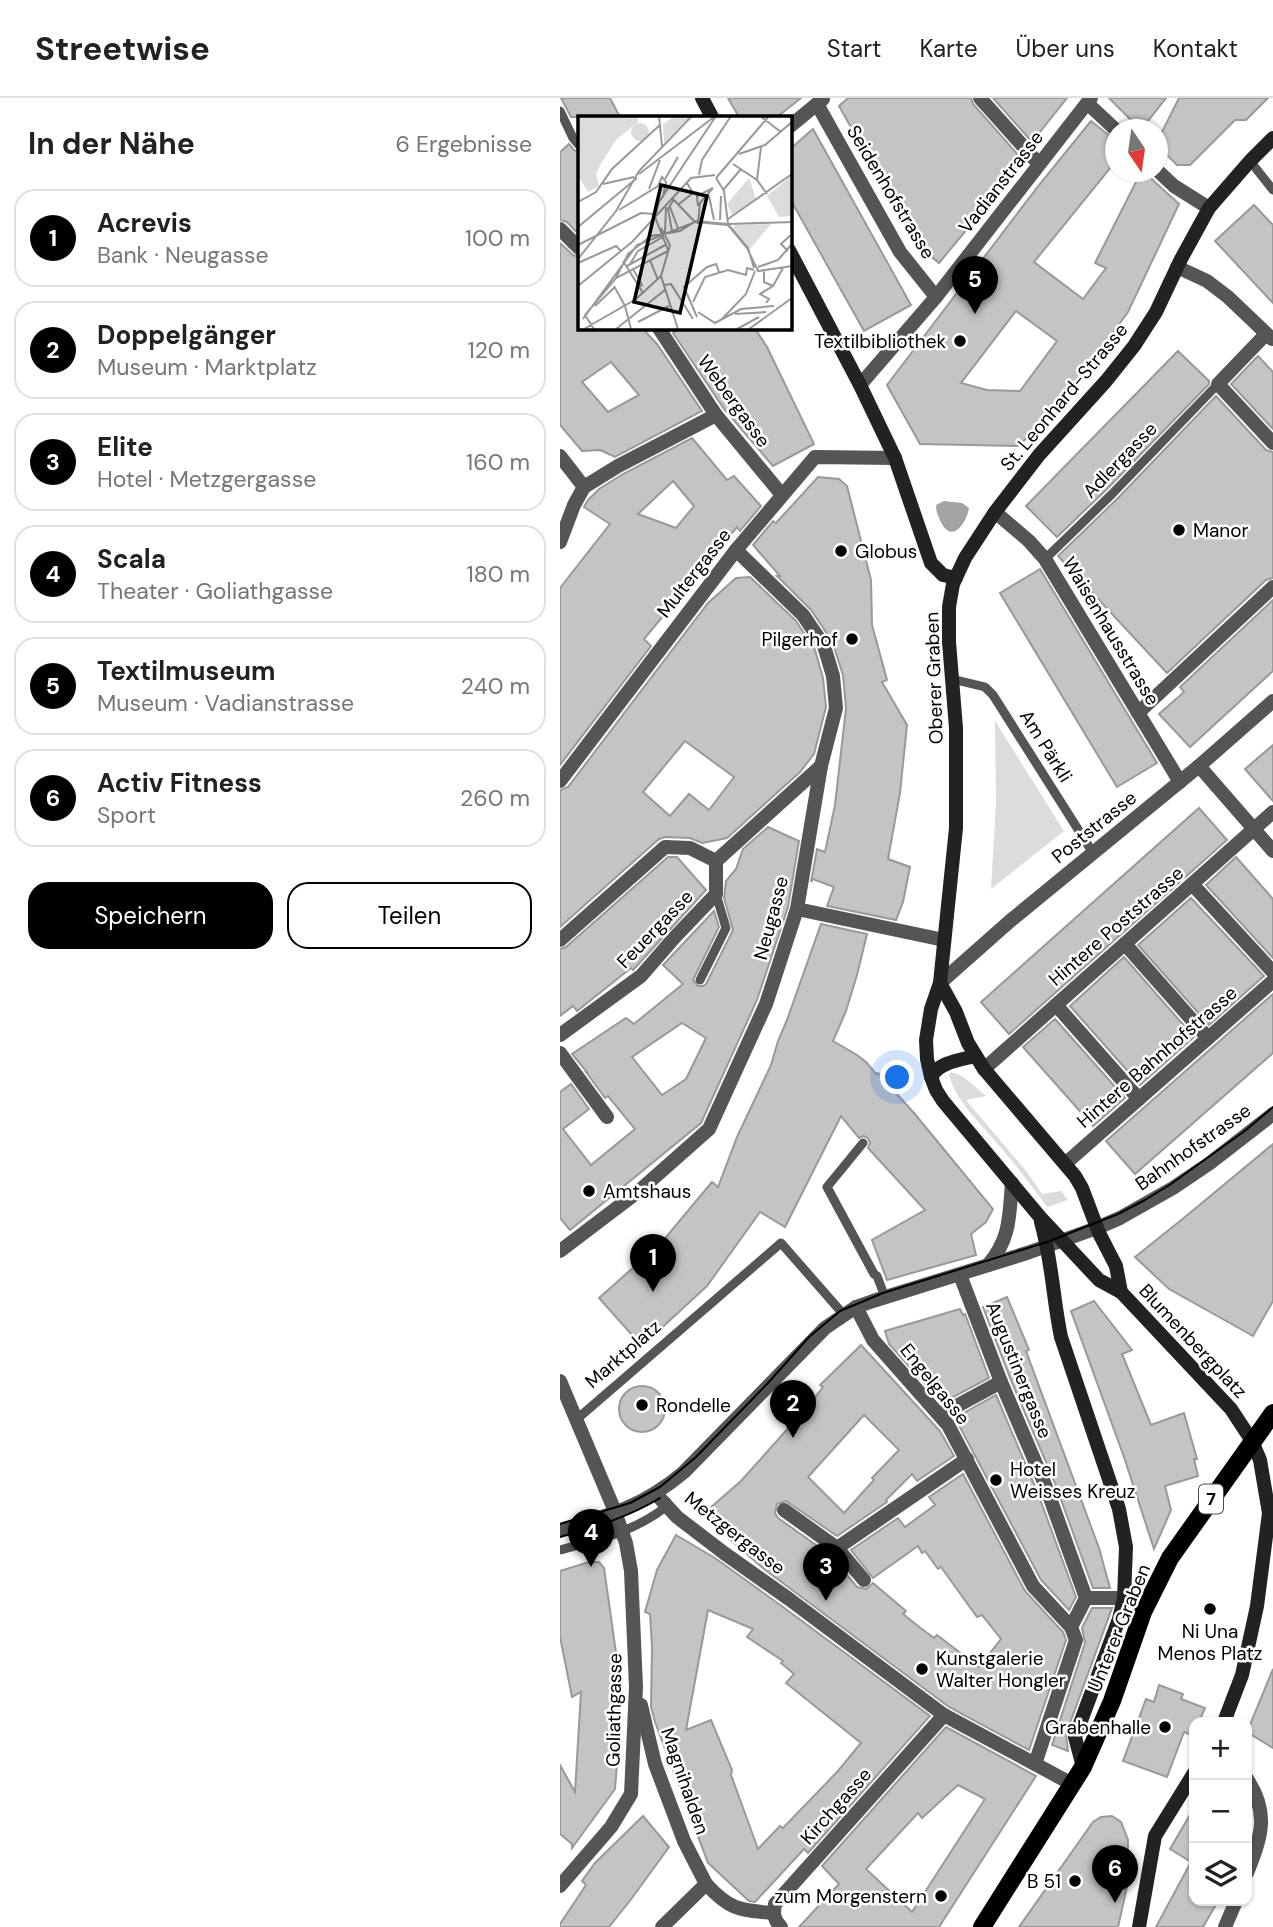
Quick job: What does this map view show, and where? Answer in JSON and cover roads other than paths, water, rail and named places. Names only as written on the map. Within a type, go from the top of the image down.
[{"type":"main road","points":[[702,98],[711,116]]},
{"type":"main road","name":"St. Leonhard-Strasse","points":[[956,578],[972,546],[995,512],[1039,455],[1107,381],[1134,346],[1156,312],[1209,208],[1273,138]]},
{"type":"main road","points":[[791,254],[895,458],[931,563],[943,575],[956,578]]},
{"type":"main road","name":"Oberer Graben","points":[[956,578],[949,607],[957,779],[956,828],[940,983],[927,1028],[927,1059],[931,1077],[943,1101],[1040,1217],[1099,1280],[1121,1292]]},
{"type":"main road","points":[[940,983],[979,1062],[1066,1163],[1082,1188],[1097,1228]]},
{"type":"main road","points":[[931,1077],[942,1065],[979,1062]]},
{"type":"main road","name":"Oberer Graben","points":[[1040,1217],[1048,1246]]},
{"type":"main road","name":"Blumenbergplatz","points":[[1097,1228],[1116,1266],[1121,1292],[1231,1409],[1252,1441],[1269,1483],[1269,1513],[1257,1606],[1242,1675],[1226,1717]]},
{"type":"main road","name":"Unterer Graben","points":[[1048,1246],[1061,1338],[1119,1509],[1126,1547],[1124,1598],[1119,1619],[1075,1737],[1083,1768]]},
{"type":"main road","name":"7","points":[[1252,1441],[1273,1413]]},
{"type":"main road","name":"Unterer Graben","points":[[982,1927],[1083,1768],[1112,1701],[1143,1612],[1157,1582],[1188,1531],[1252,1441]]},
{"type":"main road","points":[[1139,1927],[1155,1836],[1190,1780]]},
{"type":"street","points":[[980,98],[1039,164]]},
{"type":"street","points":[[791,125],[820,101]]},
{"type":"street","name":"Seidenhofstrasse","points":[[820,101],[900,252],[936,297]]},
{"type":"street","points":[[1089,101],[1105,119]]},
{"type":"street","name":"Vadianstrasse","points":[[860,385],[936,297],[1089,101]]},
{"type":"street","points":[[1168,181],[1209,208]]},
{"type":"street","points":[[560,229],[578,247]]},
{"type":"street","points":[[1177,267],[1213,285],[1270,337],[1218,384],[1273,443]]},
{"type":"street","name":"Webergasse","points":[[659,329],[716,415],[782,495]]},
{"type":"street","points":[[560,542],[584,487],[618,466],[716,415]]},
{"type":"street","points":[[560,456],[584,487]]},
{"type":"street","name":"Multergasse","points":[[560,781],[736,550],[815,457],[895,458]]},
{"type":"street","name":"Waisenhausstrasse","points":[[995,512],[1030,541],[1045,559],[1180,782]]},
{"type":"street","name":"Neugasse","points":[[560,1251],[639,1191],[709,1129],[765,1004],[797,909],[821,766],[836,708],[833,676],[824,646],[803,615],[736,550]]},
{"type":"street","points":[[1138,713],[1273,587]]},
{"type":"street","name":"Poststrasse","points":[[940,983],[1273,701]]},
{"type":"street","points":[[560,940],[665,846],[690,848],[716,861],[821,766]]},
{"type":"street","points":[[1199,766],[1273,851]]},
{"type":"street","name":"Hintere Poststrasse","points":[[979,1062],[1056,1004],[1273,812]]},
{"type":"street","name":"Feuergasse","points":[[560,1035],[641,976],[716,894],[716,861]]},
{"type":"street","points":[[1192,884],[1273,972]]},
{"type":"street","points":[[797,909],[944,940]]},
{"type":"street","points":[[1125,944],[1208,1038]]},
{"type":"street","name":"Hintere Bahnhofstrasse","points":[[1066,1163],[1273,981]]},
{"type":"street","points":[[1056,1004],[1139,1099]]},
{"type":"street","points":[[560,1053],[607,1117]]},
{"type":"street","name":"Bahnhofstrasse","points":[[1048,1246],[1097,1228],[1147,1204],[1210,1163],[1273,1114]]},
{"type":"street","points":[[988,1265],[1005,1236],[1009,1223],[1012,1183]]},
{"type":"street","points":[[560,1530],[631,1508],[661,1490],[684,1472],[825,1328],[850,1311],[885,1297],[1048,1246]]},
{"type":"street","name":"Augustinergasse","points":[[960,1275],[1046,1488],[1086,1598]]},
{"type":"street","name":"Engelgasse","points":[[850,1311],[948,1425],[1033,1586],[1072,1627]]},
{"type":"street","name":"Goliathgasse","points":[[560,1381],[622,1532],[631,1571],[636,1687],[631,1794],[611,1828],[560,1886]]},
{"type":"street","points":[[940,1415],[1001,1382]]},
{"type":"street","points":[[836,1548],[967,1459]]},
{"type":"street","name":"Metzgergasse","points":[[661,1490],[667,1506],[677,1517],[944,1715],[1072,1784]]},
{"type":"street","points":[[785,1510],[836,1548],[864,1580]]},
{"type":"street","points":[[1035,1764],[1076,1640],[1072,1627],[1086,1598],[1124,1598]]},
{"type":"street","name":"Magnihalden","points":[[636,1687],[655,1765],[684,1842],[706,1884],[721,1900],[735,1908],[774,1913]]},
{"type":"street","name":"Kirchgasse","points":[[774,1913],[775,1904],[798,1877],[944,1715]]},
{"type":"street","points":[[1248,1780],[1258,1800],[1261,1815],[1259,1842],[1252,1860]]},
{"type":"street","points":[[662,1927],[706,1884]]},
{"type":"street","points":[[1225,1927],[1234,1906]]},
{"type":"street","points":[[774,1913],[776,1922],[781,1927]]},
{"type":"lane","points":[[560,111],[578,144]]},
{"type":"lane","points":[[1250,161],[1273,190]]},
{"type":"lane","name":"Adlergasse","points":[[1045,559],[1218,384]]},
{"type":"lane","name":"Am Pärkli","points":[[952,679],[985,687],[993,695],[1093,853]]},
{"type":"lane","points":[[700,980],[726,928],[716,894]]},
{"type":"lane","points":[[863,1143],[827,1188],[877,1276],[885,1297]]},
{"type":"lane","name":"Marktplatz","points":[[577,1419],[781,1243],[850,1311]]},
{"type":"lane","points":[[560,1550],[622,1532],[653,1517],[667,1506]]},
{"type":"tram line","points":[[560,1524],[630,1503],[660,1487],[696,1457],[809,1337],[840,1311],[883,1293],[1047,1242],[1118,1214],[1171,1184],[1273,1107]]},
{"type":"tram line","points":[[560,1537],[624,1516],[660,1498]]},
{"type":"place","name":"Textilmuseum","points":[[975,314]]},
{"type":"place","name":"Textilbibliothek","points":[[960,341]]},
{"type":"place","name":"Manor","points":[[1179,530]]},
{"type":"place","name":"Globus","points":[[841,551]]},
{"type":"place","name":"Pilgerhof","points":[[852,639]]},
{"type":"place","name":"Amtshaus","points":[[589,1191]]},
{"type":"place","name":"Acrevis","points":[[653,1292]]},
{"type":"place","name":"Rondelle","points":[[642,1405]]},
{"type":"place","name":"Doppelgänger","points":[[793,1438]]},
{"type":"place","name":"Hotel Weisses Kreuz","points":[[996,1480]]},
{"type":"place","name":"Scala","points":[[591,1567]]},
{"type":"place","name":"Elite","points":[[826,1601]]},
{"type":"place","name":"Ni Una Menos Platz","points":[[1210,1609]]},
{"type":"place","name":"Kunstgalerie Walter Hongler","points":[[922,1669]]},
{"type":"place","name":"Grabenhalle","points":[[1165,1727]]},
{"type":"place","name":"B 51","points":[[1075,1881]]},
{"type":"place","name":"zum Morgenstern","points":[[941,1896]]},
{"type":"place","name":"Activ Fitness","points":[[1115,1903]]}]
